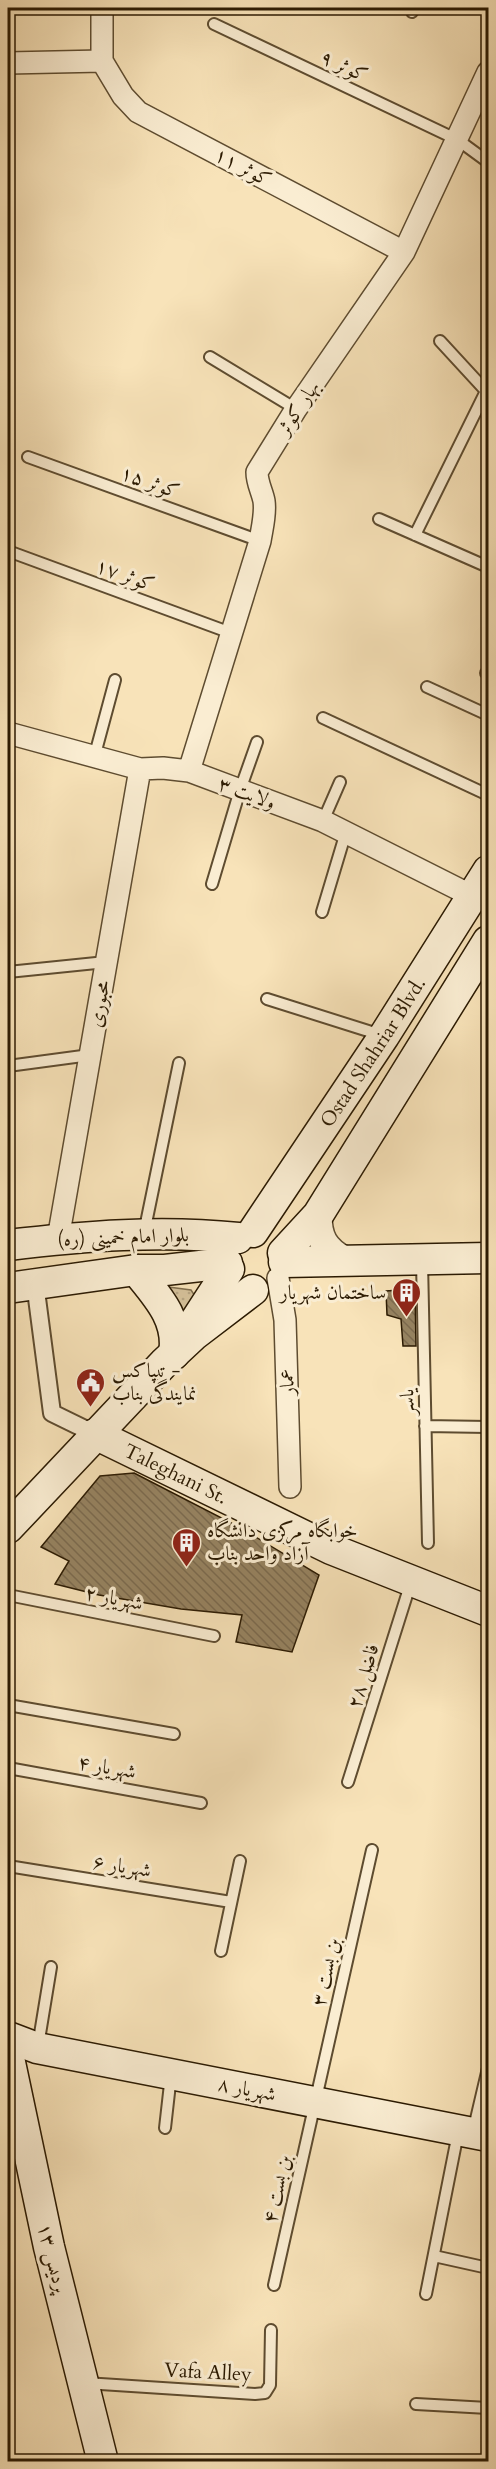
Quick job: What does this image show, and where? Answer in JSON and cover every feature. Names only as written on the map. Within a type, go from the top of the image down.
[{"type":"main road","name":"Ostad Shahriar Blvd.","points":[[174,1354],[237,1251],[384,1036],[480,901],[489,871]]},
{"type":"main road","name":"Ostad Shahriar Blvd.","points":[[174,1354],[194,1335],[275,1271],[318,1215],[487,945]]},
{"type":"main road","points":[[275,1271],[277,1241],[265,1233],[237,1251],[230,1275],[240,1286],[275,1271],[344,1260],[489,1258]]},
{"type":"main road","name":"بلوار امام خمینی (ره)","points":[[8,1245],[58,1239],[144,1234],[198,1234],[237,1251]]},
{"type":"main road","name":"بلوار امام خمینی (ره)","points":[[21,1286],[136,1270],[165,1270],[237,1251]]},
{"type":"main road","points":[[8,1528],[95,1434],[174,1354],[174,1333],[165,1308],[136,1270]]},
{"type":"main road","name":"Taleghani St.","points":[[95,1434],[331,1549],[489,1611]]},
{"type":"main road","name":"شهریار ۸","points":[[8,2037],[38,2048],[473,2133]]},
{"type":"main road","name":"پردیس ۱۳","points":[[8,2053],[49,2247],[103,2462]]},
{"type":"street","points":[[8,63],[102,61],[102,8]]},
{"type":"street","name":"کوثر ۱۱","points":[[102,61],[123,96],[138,112],[404,252]]},
{"type":"street","name":"بهار کوثر","points":[[189,771],[260,541],[265,510],[264,499],[257,481],[257,472],[296,409],[404,252],[489,72]]},
{"type":"street","name":"ولایت ۳","points":[[8,734],[140,769],[163,768],[189,771],[323,821],[480,901]]},
{"type":"street","name":"محبوری","points":[[58,1239],[140,769]]},
{"type":"street","points":[[318,1215],[320,1235],[324,1244],[330,1252],[344,1260]]},
{"type":"street","name":"عمار","points":[[275,1271],[285,1320],[291,1487]]},
{"type":"street","points":[[21,1286],[52,1413],[95,1434]]},
{"type":"lane","name":"کوثر ۹","points":[[214,24],[458,140],[489,162]]},
{"type":"lane","points":[[415,535],[486,391],[440,341]]},
{"type":"lane","points":[[210,357],[296,409]]},
{"type":"lane","name":"کوثر ۱۵","points":[[27,457],[260,541]]},
{"type":"lane","points":[[379,519],[489,567]]},
{"type":"lane","name":"کوثر ۱۷","points":[[8,551],[231,633]]},
{"type":"lane","points":[[94,758],[115,680]]},
{"type":"lane","points":[[427,687],[489,715]]},
{"type":"lane","points":[[323,718],[489,795]]},
{"type":"lane","points":[[212,884],[257,742]]},
{"type":"lane","points":[[323,821],[340,782]]},
{"type":"lane","points":[[322,912],[346,832]]},
{"type":"lane","points":[[8,972],[106,962]]},
{"type":"lane","points":[[267,999],[384,1036]]},
{"type":"lane","points":[[8,1066],[90,1055]]},
{"type":"lane","points":[[144,1234],[179,1063]]},
{"type":"lane","name":"یاسر","points":[[422,1259],[428,1544]]},
{"type":"lane","points":[[425,1426],[489,1427]]},
{"type":"lane","name":"فاضل ۲۸","points":[[348,1782],[411,1580]]},
{"type":"lane","name":"شهریار ۲","points":[[8,1596],[214,1636]]},
{"type":"lane","points":[[8,1705],[174,1734]]},
{"type":"lane","name":"شهریار ۴","points":[[8,1768],[201,1803]]},
{"type":"lane","name":"بن بست ۳","points":[[315,2102],[372,1850]]},
{"type":"lane","points":[[221,1952],[240,1862]]},
{"type":"lane","name":"شهریار ۶","points":[[8,1866],[231,1902]]},
{"type":"lane","points":[[38,2048],[51,1967]]},
{"type":"lane","points":[[426,2294],[434,2256],[473,2133],[489,2068]]},
{"type":"lane","points":[[165,2128],[171,2074]]},
{"type":"lane","name":"بن بست ۴","points":[[274,2284],[315,2102]]},
{"type":"lane","points":[[434,2256],[489,2268]]},
{"type":"lane","name":"Vafa Alley","points":[[85,2383],[265,2393],[270,2385],[271,2330]]},
{"type":"lane","points":[[416,2404],[489,2408]]},
{"type":"shaded area","points":[[161,1286],[191,1290],[195,1296],[180,1331]]},
{"type":"building","name":"ساختمان شهریار","points":[[415,1289],[416,1346],[403,1346],[401,1319],[387,1315],[386,1291]]},
{"type":"building","name":"خوابگاه مرکزی دانشگاه آزاد واحد بناب","points":[[134,1473],[239,1527],[319,1575],[292,1652],[236,1642],[242,1615],[181,1609],[99,1595],[55,1584],[69,1561],[41,1547],[100,1476]]},
{"type":"place","name":"ساختمان شهریار","points":[[407,1318]]},
{"type":"place","name":"تیپاکس - نمایندگی بناب","points":[[91,1408]]},
{"type":"place","name":"خوابگاه مرکزی دانشگاه آزاد واحد بناب","points":[[186,1568]]}]
